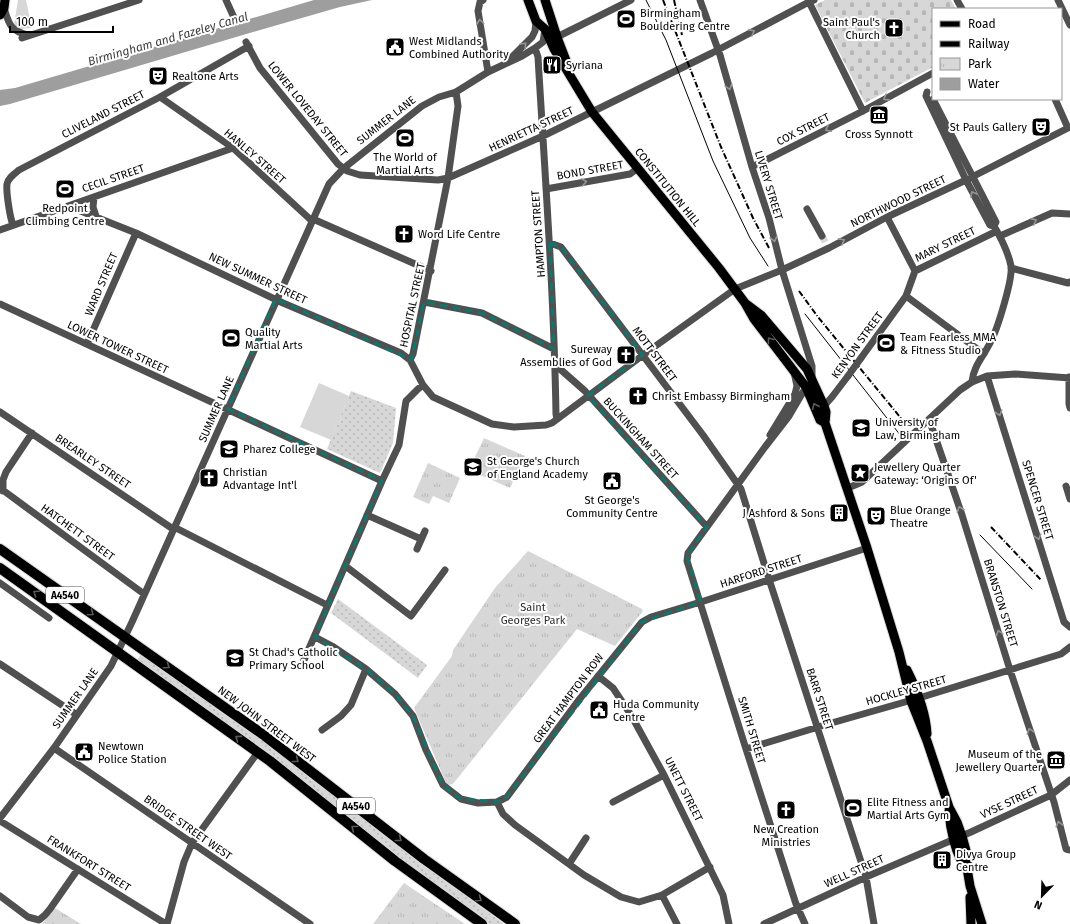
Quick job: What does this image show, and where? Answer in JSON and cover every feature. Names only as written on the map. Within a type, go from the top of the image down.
[{"type":"highway","name":"NEW JOHN STREET WEST","points":[[0,549],[265,736],[424,859],[515,924]]},
{"type":"highway","name":"A4540","points":[[0,568],[258,752],[395,861],[482,924]]},
{"type":"main road","name":"CONSTITUTION HILL","points":[[528,0],[536,21],[545,29],[554,49],[592,112],[735,289],[754,319],[806,387]]},
{"type":"main road","name":"CONSTITUTION HILL","points":[[539,0],[546,22],[545,29]]},
{"type":"main road","name":"CONSTITUTION HILL","points":[[545,0],[575,84]]},
{"type":"main road","name":"CONSTITUTION HILL","points":[[745,303],[761,315],[776,334],[806,376],[806,387]]},
{"type":"main road","name":"CONSTITUTION HILL","points":[[776,334],[807,369],[812,377],[826,412],[826,423]]},
{"type":"main road","points":[[806,387],[820,420],[826,423],[867,548],[898,652],[915,699],[949,807],[950,825],[968,858],[967,868],[970,886],[971,924]]},
{"type":"main road","points":[[970,886],[982,924]]},
{"type":"street","points":[[3,8],[10,25],[14,30],[25,37],[139,0]]},
{"type":"street","points":[[226,0],[236,22]]},
{"type":"street","points":[[482,0],[478,11],[488,72]]},
{"type":"street","points":[[557,37],[631,0]]},
{"type":"street","name":"LIVERY STREET","points":[[700,0],[718,50],[752,167],[769,218],[782,270],[812,366],[812,377]]},
{"type":"street","points":[[1058,0],[1070,25]]},
{"type":"street","points":[[811,1],[863,111]]},
{"type":"street","name":"HENRIETTA STREET","points":[[344,168],[347,171],[360,175],[438,180],[448,178],[543,136],[718,50],[811,1]]},
{"type":"street","name":"SUMMER LANE","points":[[504,64],[532,37],[535,31],[536,21]]},
{"type":"street","points":[[535,48],[542,42],[545,29]]},
{"type":"street","name":"CLIVELAND STREET","points":[[13,225],[7,184],[11,177],[19,170],[160,96],[248,44]]},
{"type":"street","name":"LOWER LOVEDAY STREET","points":[[248,44],[260,68],[337,162],[344,168]]},
{"type":"street","name":"SUMMER LANE","points":[[0,820],[54,748],[111,666],[329,184],[344,168],[422,106],[439,96],[456,92],[488,72],[522,56],[535,48]]},
{"type":"street","name":"HAMPTON STREET","points":[[535,48],[538,57],[550,243],[557,419]]},
{"type":"street","name":"COX STREET","points":[[752,167],[863,111],[932,74]]},
{"type":"street","points":[[921,80],[927,92],[932,97]]},
{"type":"street","name":"HOSPITAL STREET","points":[[456,92],[458,106],[448,178],[431,270],[413,354],[410,360],[423,385],[433,398],[492,424],[514,427],[546,425],[557,419],[588,396]]},
{"type":"street","points":[[927,92],[926,96],[969,179]]},
{"type":"street","name":"HANLEY STREET","points":[[160,96],[233,148],[313,220],[431,270]]},
{"type":"street","points":[[933,100],[990,225],[997,231],[1007,252],[1011,268],[1008,288],[998,323],[991,342],[974,370],[972,382]]},
{"type":"street","name":"NORTHWOOD STREET","points":[[588,396],[642,355],[735,289],[782,270],[887,217],[969,179],[1068,128],[1055,100]]},
{"type":"street","name":"CECIL STREET","points":[[0,230],[233,148]]},
{"type":"street","name":"BOND STREET","points":[[546,189],[630,174],[637,169]]},
{"type":"street","points":[[94,197],[93,207],[96,216]]},
{"type":"street","name":"NEW SUMMER STREET","points":[[68,206],[136,232],[276,299],[401,353],[410,360]]},
{"type":"street","points":[[808,208],[822,236]]},
{"type":"street","name":"MARY STREET","points":[[887,217],[915,272],[997,231],[1052,213],[1070,214]]},
{"type":"street","name":"WARD STREET","points":[[88,344],[136,232]]},
{"type":"street","name":"MOTT STREET","points":[[550,243],[561,247],[703,435],[737,484]]},
{"type":"street","points":[[1011,268],[1068,283],[1070,282]]},
{"type":"street","name":"KENYON STREET","points":[[824,406],[832,398],[906,296],[915,272]]},
{"type":"street","points":[[906,296],[984,354]]},
{"type":"street","points":[[424,302],[482,313],[554,349]]},
{"type":"street","name":"LOWER TOWER STREET","points":[[0,304],[382,481]]},
{"type":"street","name":"BUCKINGHAM STREET","points":[[555,367],[560,368],[588,396],[707,527]]},
{"type":"street","points":[[765,446],[774,427],[795,394],[797,386],[793,371]]},
{"type":"street","points":[[848,488],[862,482],[960,390],[972,382],[987,376],[1015,374],[1069,378],[1068,404],[1070,408]]},
{"type":"street","name":"SPENCER STREET","points":[[987,376],[1064,622],[1070,627]]},
{"type":"street","points":[[304,660],[399,445],[406,401],[423,385]]},
{"type":"street","points":[[707,527],[765,446],[789,416],[806,387]]},
{"type":"street","name":"BREARLEY STREET","points":[[0,412],[173,528],[327,605]]},
{"type":"street","name":"BRANSTON STREET","points":[[929,419],[962,515],[1010,670],[1051,795],[1066,849],[1070,850]]},
{"type":"street","points":[[2,489],[6,472],[32,433]]},
{"type":"street","name":"BARR STREET","points":[[737,484],[741,489],[866,877],[874,924]]},
{"type":"street","points":[[1066,486],[1070,499]]},
{"type":"street","name":"HATCHETT STREET","points":[[2,489],[144,594]]},
{"type":"street","points":[[367,515],[421,539]]},
{"type":"street","name":"SMITH STREET","points":[[707,527],[688,552],[688,561],[746,749],[798,909],[805,924]]},
{"type":"street","points":[[417,549],[425,531]]},
{"type":"street","name":"HARFORD STREET","points":[[662,613],[701,602],[867,548]]},
{"type":"street","points":[[345,567],[411,616],[445,570]]},
{"type":"street","points":[[0,583],[49,618]]},
{"type":"street","name":"GREAT HAMPTON ROW","points":[[497,802],[507,797],[598,676],[642,622],[662,613]]},
{"type":"street","points":[[315,637],[366,668],[395,694],[410,712],[443,785],[461,799],[478,803],[497,802],[503,814],[515,825],[569,864],[621,897],[638,902],[662,895],[710,867]]},
{"type":"street","name":"HOCKLEY STREET","points":[[746,749],[1061,654],[1070,647]]},
{"type":"street","points":[[1061,654],[1070,653]]},
{"type":"street","points":[[0,664],[77,715]]},
{"type":"street","points":[[322,730],[342,716],[352,705],[366,668]]},
{"type":"street","name":"UNETT STREET","points":[[598,676],[613,688],[632,715],[664,775],[723,895],[729,924]]},
{"type":"street","name":"BRIDGE STREET WEST","points":[[54,748],[310,924]]},
{"type":"street","points":[[167,924],[184,862],[192,843],[258,752]]},
{"type":"street","points":[[613,802],[664,775]]},
{"type":"street","name":"VYSE STREET","points":[[958,838],[1051,795],[1070,780]]},
{"type":"street","name":"FRANKFORT STREET","points":[[0,820],[167,924]]},
{"type":"street","points":[[569,864],[586,838]]},
{"type":"street","name":"WELL STREET","points":[[764,924],[866,877],[958,838]]},
{"type":"street","points":[[0,896],[28,917],[39,920],[50,910],[78,869]]},
{"type":"street","points":[[662,895],[677,924]]},
{"type":"highlighted area","points":[[550,243],[561,247],[643,355],[588,396],[707,527],[687,556],[701,602],[642,622],[507,797],[497,802],[461,799],[443,785],[413,716],[395,694],[366,669],[315,637],[382,481],[228,409],[276,299],[412,360],[424,302],[482,313],[554,349]]},
{"type":"green space","points":[[18,0],[26,0],[32,28],[21,29],[14,25]]},
{"type":"green space","points":[[825,0],[951,0],[955,8],[932,8],[932,68],[865,103],[815,5]]},
{"type":"green space","points":[[319,383],[349,396],[331,440],[300,427]]},
{"type":"green space","points":[[351,391],[396,408],[393,443],[380,473],[327,449]]},
{"type":"green space","points":[[484,438],[525,456],[510,488],[469,470]]},
{"type":"green space","points":[[428,463],[460,478],[449,503],[433,496],[429,504],[413,497]]},
{"type":"green space","name":"Saint Georges Park","points":[[528,551],[642,609],[643,611],[615,646],[577,629],[453,784],[447,785],[414,708],[452,656],[453,650],[495,588]]},
{"type":"green space","points":[[338,599],[427,665],[418,678],[331,613]]},
{"type":"green space","points":[[141,654],[259,737],[439,876],[504,924],[489,924],[412,869],[258,746],[137,661]]},
{"type":"green space","points":[[404,883],[465,924],[373,924]]},
{"type":"green space","points":[[55,908],[81,924],[42,924]]},
{"type":"water","points":[[314,0],[372,0],[340,7],[0,106],[0,90],[15,88]]},
{"type":"tunnel","points":[[822,236],[827,245]]},
{"type":"tram line","points":[[646,0],[666,40],[713,161],[750,238],[768,266]]},
{"type":"tram line","points":[[805,314],[901,436]]},
{"type":"tram line","points":[[980,535],[1032,589]]},
{"type":"railway","points":[[663,0],[721,147],[753,218],[769,248]]},
{"type":"railway","points":[[674,0],[682,35]]},
{"type":"railway","points":[[799,291],[818,317],[909,428]]},
{"type":"railway","points":[[991,527],[1041,580]]},
{"type":"place","name":"Birmingham Bouldering Centre","points":[[626,19]]},
{"type":"place","name":"Saint Paul's Church","points":[[894,28]]},
{"type":"place","name":"West Midlands Combined Authority","points":[[395,47]]},
{"type":"place","name":"Syriana","points":[[552,65]]},
{"type":"place","name":"Realtone Arts","points":[[158,76]]},
{"type":"place","name":"Cross Synnott","points":[[879,115]]},
{"type":"place","name":"St Pauls Gallery","points":[[1041,127]]},
{"type":"place","name":"The World of Martial Arts","points":[[405,138]]},
{"type":"place","name":"Redpoint Climbing Centre","points":[[65,189]]},
{"type":"place","name":"Word Life Centre","points":[[404,234]]},
{"type":"place","name":"Quality Martial Arts","points":[[231,338]]},
{"type":"place","name":"Team Fearless MMA & Fitness Studio","points":[[886,343]]},
{"type":"place","name":"Sureway Assemblies of God","points":[[626,355]]},
{"type":"place","name":"Christ Embassy Birmingham","points":[[638,396]]},
{"type":"place","name":"University of Law, Birmingham","points":[[861,428]]},
{"type":"place","name":"Pharez College","points":[[229,449]]},
{"type":"place","name":"St George's Church of England Academy","points":[[473,467]]},
{"type":"place","name":"Jewellery Quarter Gateway: ‘Origins Of'","points":[[860,473]]},
{"type":"place","name":"Christian Advantage Int'l","points":[[209,478]]},
{"type":"place","name":"St George's Community Centre","points":[[612,481]]},
{"type":"place","name":"J Ashford & Sons","points":[[839,513]]},
{"type":"place","name":"Blue Orange Theatre","points":[[876,516]]},
{"type":"place","name":"St Chad's Catholic Primary School","points":[[235,658]]},
{"type":"place","name":"Huda Community Centre","points":[[599,710]]},
{"type":"place","name":"Newtown Police Station","points":[[84,752]]},
{"type":"place","name":"Museum of the Jewellery Quarter","points":[[1056,760]]},
{"type":"place","name":"Elite Fitness and Martial Arts Gym","points":[[853,808]]},
{"type":"place","name":"New Creation Ministries","points":[[786,810]]},
{"type":"place","name":"Divya Group Centre","points":[[942,860]]},
{"type":"water label","name":"Birmingham and Fazeley Canal","points":[[168,39]]}]
